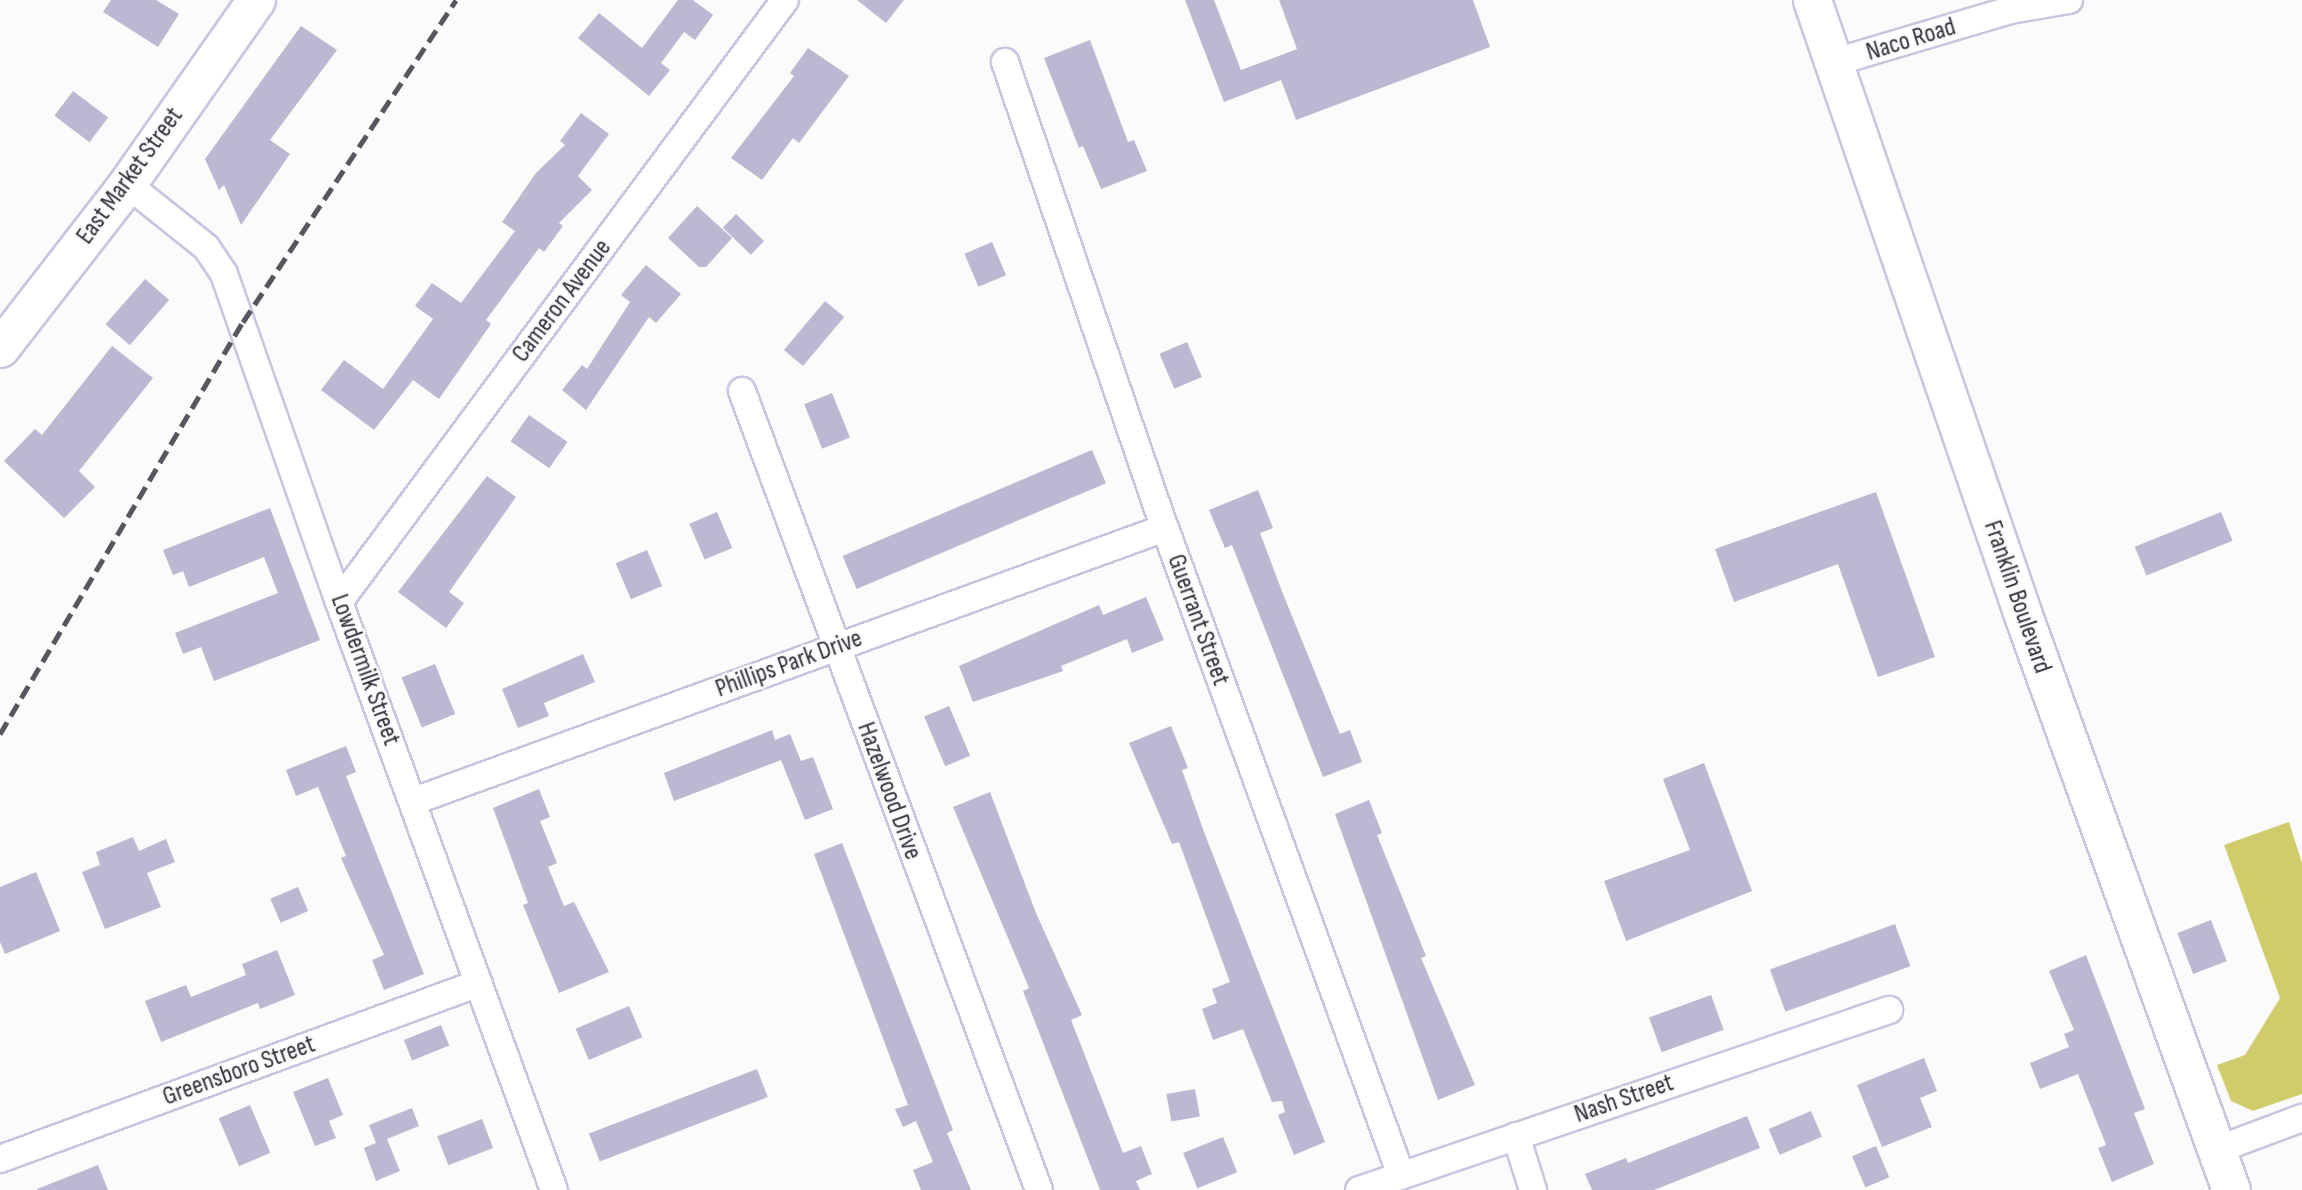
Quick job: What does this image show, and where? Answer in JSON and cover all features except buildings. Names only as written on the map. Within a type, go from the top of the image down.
[{"type":"street","name":"East Market Street","points":[[0,348],[127,184],[256,0]]},
{"type":"street","name":"Cameron Avenue","points":[[339,602],[785,0]]},
{"type":"street","name":"Franklin Boulevard","points":[[1812,0],[2022,615],[2219,1149],[2231,1190]]},
{"type":"street","name":"Naco Road","points":[[1835,62],[2010,10],[2069,0]]},
{"type":"street","name":"Guerrant Street","points":[[1005,62],[1165,528],[1401,1175]]},
{"type":"street","name":"Lowdermilk Street","points":[[127,184],[206,247],[225,274],[339,602],[414,801],[554,1190]]},
{"type":"street","name":"Hazelwood Drive","points":[[742,391],[1038,1190]]},
{"type":"street","name":"Phillips Park Drive","points":[[414,801],[1165,528]]},
{"type":"street","name":"Greensboro Street","points":[[0,1159],[479,983]]},
{"type":"street","name":"Nash Street","points":[[1359,1190],[1889,1010]]},
{"type":"street","points":[[2219,1149],[2302,1118]]},
{"type":"street","points":[[1516,1136],[1533,1190]]},
{"type":"shaded area","points":[[2289,822],[2302,863],[2302,1094],[2253,1111],[2231,1101],[2217,1065],[2245,1055],[2280,998],[2224,845]]},
{"type":"railway","points":[[0,734],[243,322],[456,0]]}]
